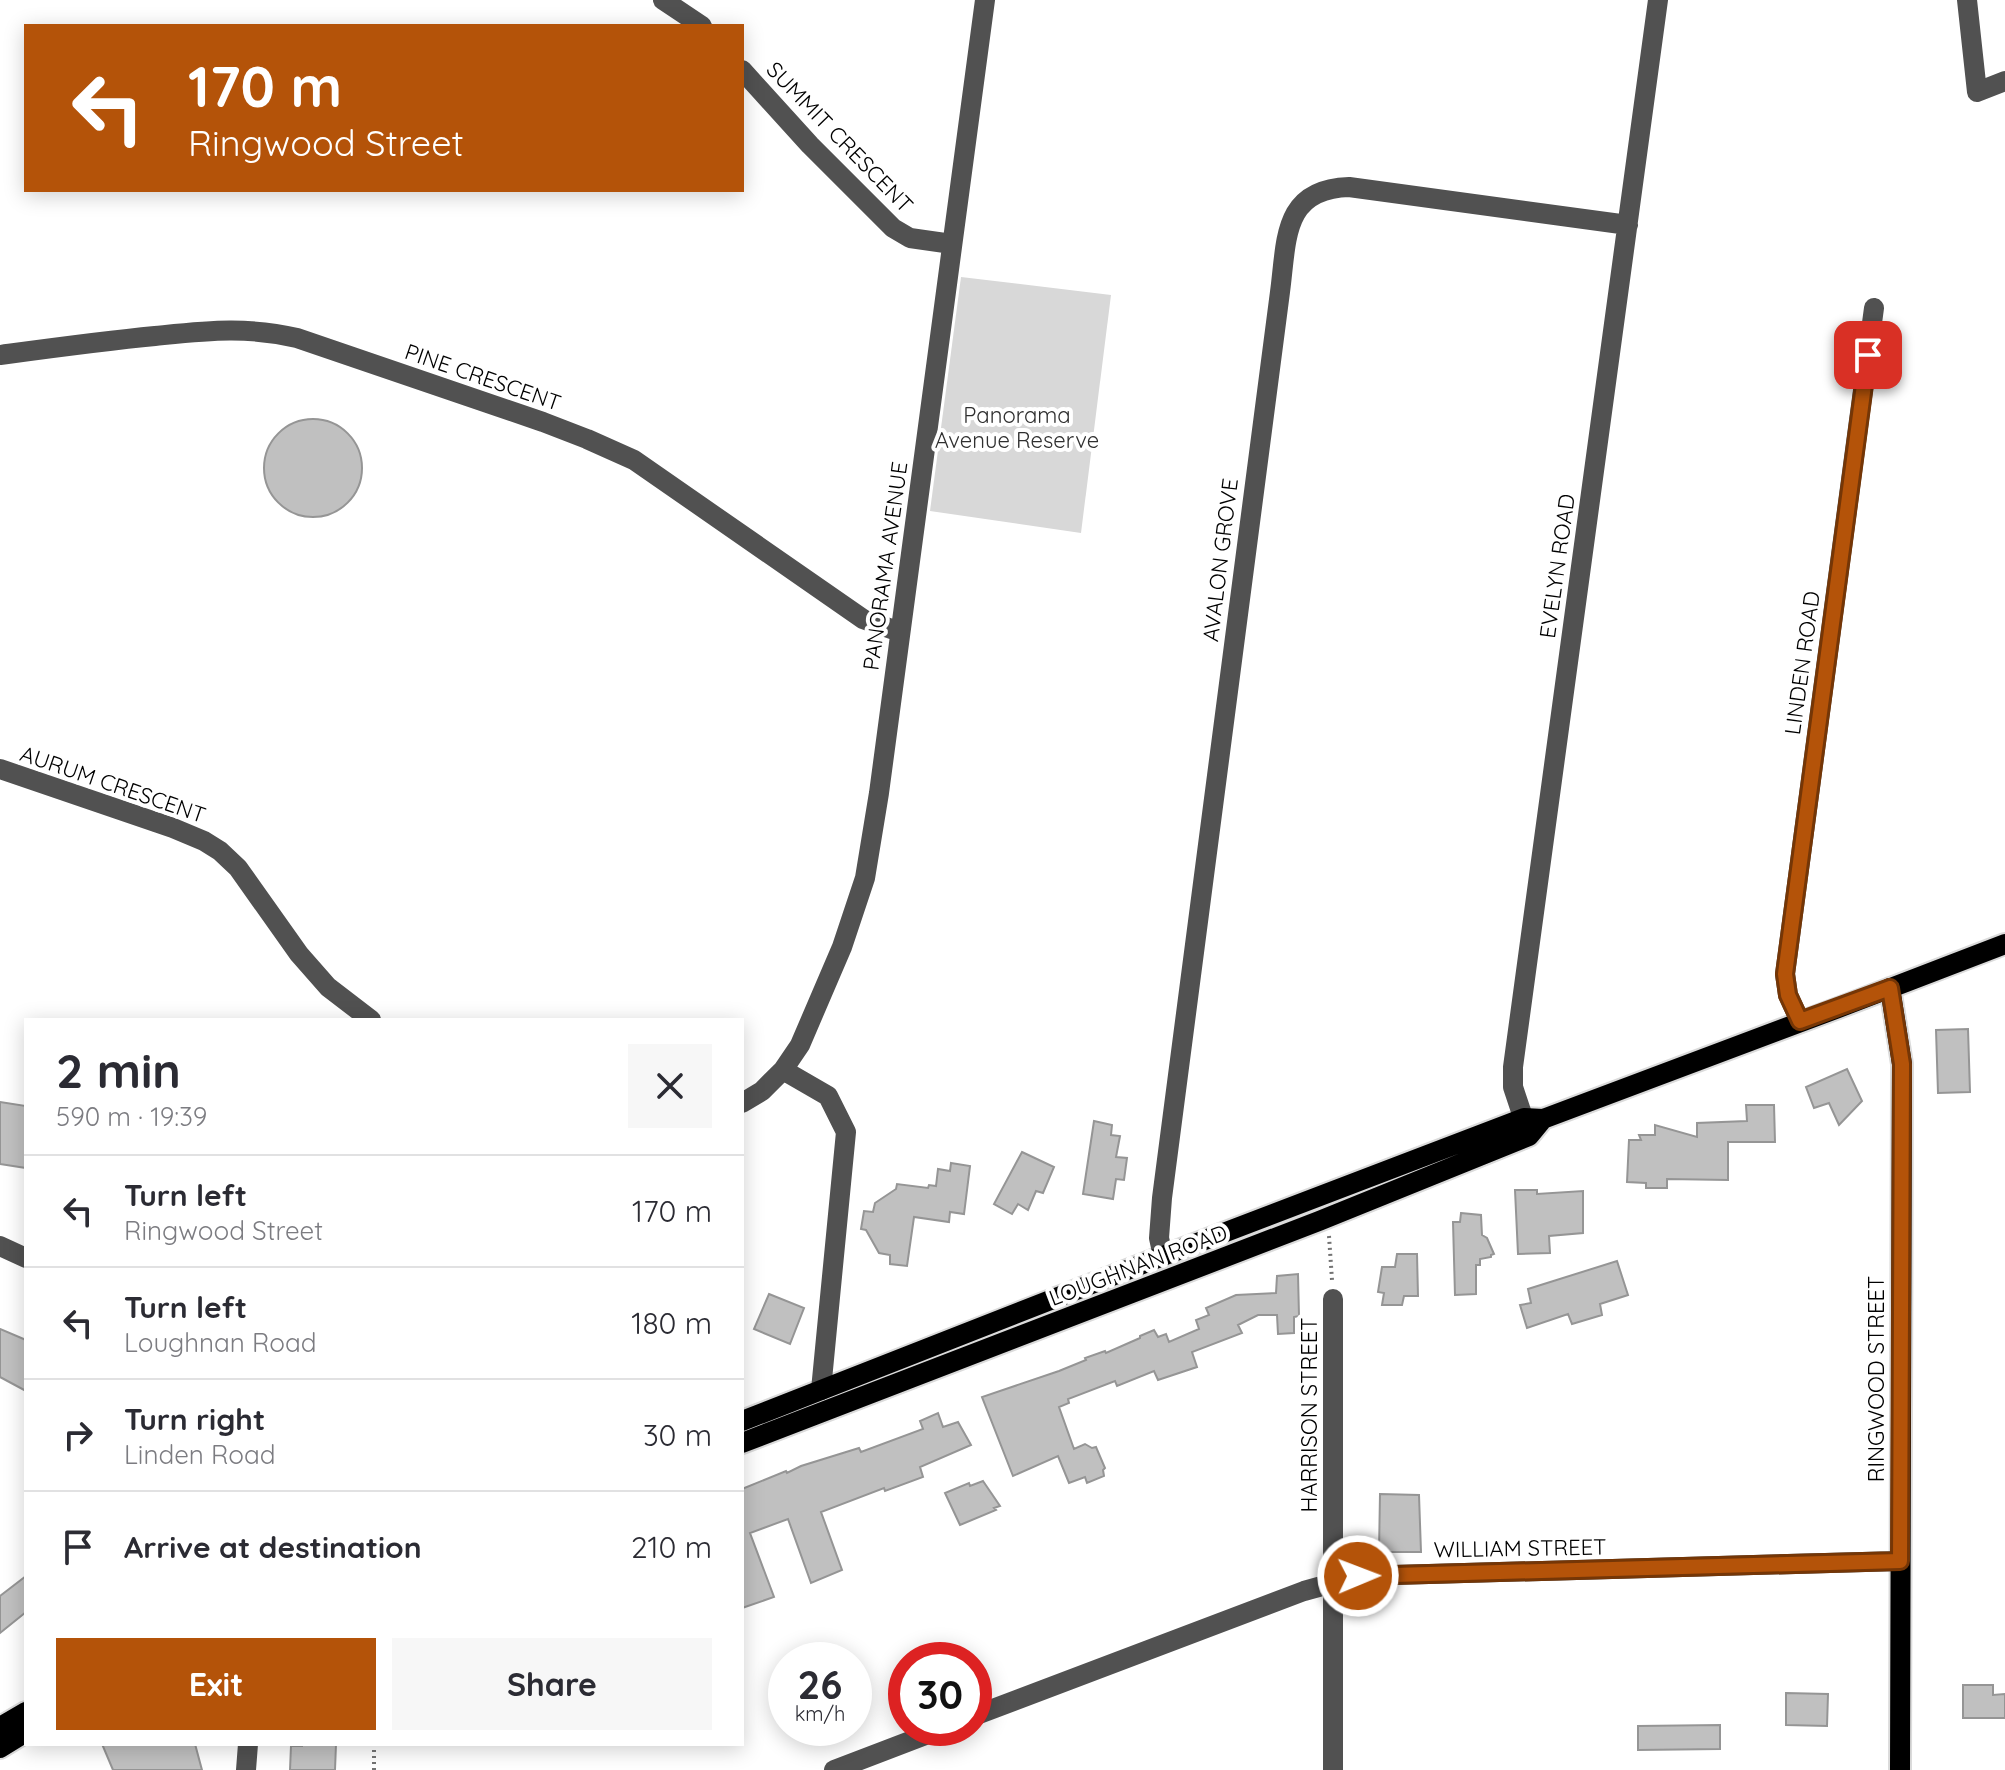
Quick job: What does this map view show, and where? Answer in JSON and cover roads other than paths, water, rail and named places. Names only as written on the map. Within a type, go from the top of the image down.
[{"type":"main road","name":"LOUGHNAN ROAD","points":[[744,1420],[1163,1256],[1532,1124],[2005,944]]},
{"type":"main road","name":"RINGWOOD STREET","points":[[1890,988],[1902,1064],[1900,1770]]},
{"type":"main road","name":"LOUGHNAN ROAD","points":[[744,1442],[1319,1221],[1532,1124]]},
{"type":"main road","points":[[0,1727],[24,1713]]},
{"type":"main road","points":[[0,1748],[24,1733]]},
{"type":"street","points":[[663,0],[699,24]]},
{"type":"street","name":"PANORAMA AVENUE","points":[[744,1102],[762,1091],[783,1070],[800,1045],[842,947],[865,878],[985,0]]},
{"type":"street","name":"EVELYN ROAD","points":[[1532,1124],[1513,1087],[1513,1067],[1658,0]]},
{"type":"street","points":[[1967,0],[1977,92],[2005,81]]},
{"type":"street","name":"SUMMIT CRESCENT","points":[[744,72],[810,145],[893,228],[910,238],[952,244]]},
{"type":"street","name":"AVALON GROVE","points":[[1163,1256],[1159,1242],[1160,1208],[1263,417],[1293,218],[1310,196],[1333,188],[1349,187],[1628,225]]},
{"type":"street","name":"LINDEN ROAD","points":[[1800,1021],[1788,995],[1785,974],[1874,308]]},
{"type":"street","name":"PINE CRESCENT","points":[[0,355],[224,329],[273,332],[297,338],[543,422],[634,460],[863,619],[900,632]]},
{"type":"street","name":"AURUM CRESCENT","points":[[0,769],[173,828],[220,851],[238,868],[299,954],[328,987],[368,1018]]},
{"type":"street","points":[[783,1070],[828,1096],[846,1132],[821,1390]]},
{"type":"street","points":[[0,1246],[24,1257]]},
{"type":"street","name":"HARRISON STREET","points":[[1333,1299],[1333,1770]]},
{"type":"street","name":"WILLIAM STREET","points":[[992,1709],[1304,1591],[1358,1576],[1900,1561]]},
{"type":"street","points":[[246,1770],[248,1746]]},
{"type":"street","points":[[834,1770],[897,1746]]},
{"type":"park label","name":"Panorama Avenue Reserve","points":[[1017,428]]}]
